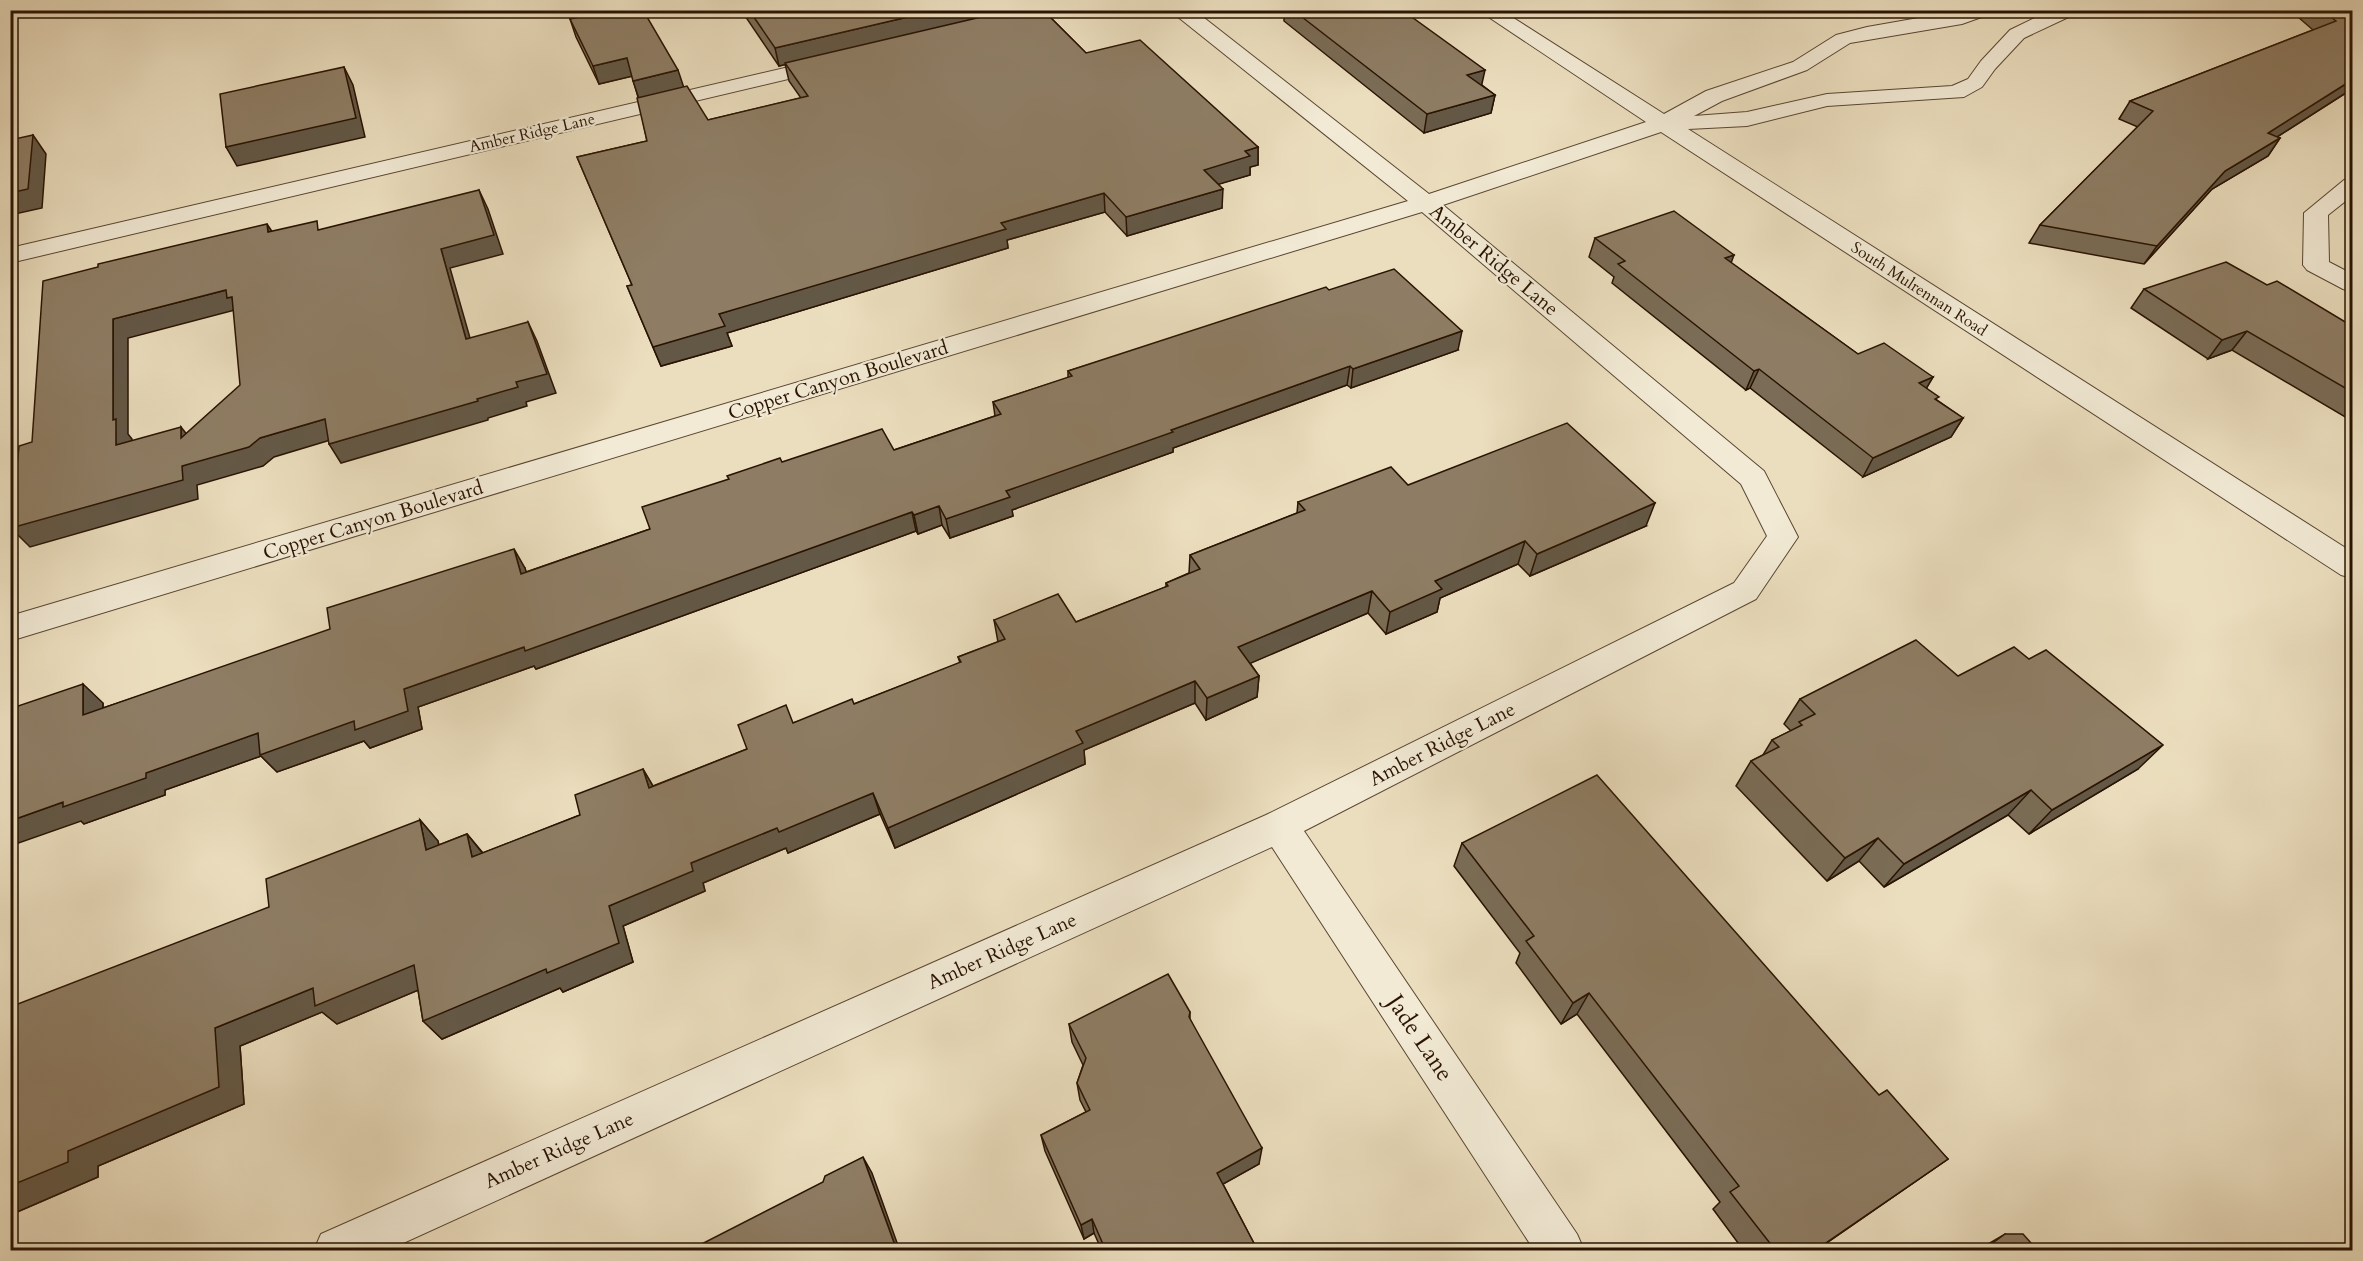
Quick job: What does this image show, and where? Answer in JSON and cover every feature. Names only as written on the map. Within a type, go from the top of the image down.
[{"type":"street","points":[[984,27],[1054,10]]},
{"type":"street","name":"Amber Ridge Lane","points":[[337,1251],[1279,826],[1745,591],[1783,537],[1753,478],[1426,203],[1185,13],[1175,10]]},
{"type":"street","name":"South Mulrennan Road","points":[[1486,10],[2352,567]]},
{"type":"street","name":"Copper Canyon Boulevard","points":[[10,629],[1426,203],[1663,124],[1714,96],[1800,66],[1843,39],[1962,18],[1983,10]]},
{"type":"street","name":"Copper Canyon Boulevard","points":[[1663,124],[1747,119],[1827,100],[1956,92],[1975,83],[1988,65],[2017,34],[2068,10]]},
{"type":"street","name":"Amber Ridge Lane","points":[[10,256],[857,57]]},
{"type":"street","points":[[2352,185],[2316,213],[2316,265],[2352,284]]},
{"type":"street","name":"Jade Lane","points":[[1279,826],[1561,1251]]},
{"type":"building","points":[[612,10],[643,10],[678,70],[633,81],[627,58],[593,66],[570,19]]},
{"type":"building","points":[[749,10],[938,10],[775,48]]},
{"type":"building","points":[[1011,10],[1043,10],[1086,53],[1140,40],[1258,147],[1245,151],[1250,156],[1204,170],[1223,189],[1126,217],[1104,193],[1001,223],[1006,229],[719,314],[725,326],[653,347],[627,286],[632,285],[577,157],[647,141],[637,98],[687,86],[708,120],[808,96],[785,63]]},
{"type":"building","points":[[1293,10],[1402,10],[1485,70],[1467,75],[1495,95],[1427,114]]},
{"type":"building","points":[[2322,10],[2352,10],[2352,80],[2268,133],[2280,138],[2225,171],[2157,246],[2040,225],[2153,111],[2130,101],[2336,21]]},
{"type":"building","points":[[344,67],[356,118],[226,147],[220,94]]},
{"type":"building","points":[[33,135],[28,189],[10,193],[10,140]]},
{"type":"building","points":[[479,190],[494,235],[441,249],[466,339],[528,322],[547,374],[516,382],[518,387],[477,399],[478,401],[329,444],[325,419],[260,438],[249,447],[182,466],[183,480],[11,528],[19,446],[32,442],[43,281],[98,267],[98,264],[267,224],[268,232],[317,221],[318,230]],"holes":[[[226,290],[227,298],[232,297],[240,385],[181,438],[181,427],[116,445],[116,419],[113,420],[113,319]]]},
{"type":"building","points":[[1674,211],[1734,255],[1725,258],[1858,354],[1884,343],[1933,377],[1919,383],[1939,397],[1935,399],[1963,418],[1873,458],[1759,369],[1754,371],[1618,264],[1625,261],[1595,238]]},
{"type":"building","points":[[2226,262],[2267,285],[2277,281],[2352,326],[2352,392],[2247,331],[2222,340],[2144,289]]},
{"type":"building","points":[[1394,269],[1462,331],[1353,369],[1350,366],[1171,430],[1173,432],[1006,491],[1010,497],[946,519],[939,506],[914,515],[912,512],[525,651],[524,647],[404,689],[408,711],[355,730],[354,721],[260,755],[258,733],[146,773],[146,778],[63,807],[63,802],[10,821],[10,713],[17,710],[18,706],[83,684],[83,715],[330,629],[327,608],[514,549],[521,574],[650,529],[642,507],[729,479],[727,476],[780,458],[782,462],[882,429],[894,450],[1001,414],[993,402],[1072,376],[1068,371],[1326,287],[1329,290]]},
{"type":"building","points":[[1567,423],[1655,503],[1537,554],[1525,541],[1435,581],[1442,589],[1390,612],[1372,591],[1238,647],[1259,676],[1207,698],[1195,681],[1076,731],[1083,743],[888,828],[873,793],[779,832],[777,828],[691,863],[693,871],[609,906],[619,943],[547,973],[546,969],[423,1021],[414,965],[315,1006],[313,988],[215,1028],[219,1087],[68,1151],[68,1162],[10,1186],[10,1007],[269,907],[266,879],[420,820],[426,850],[467,834],[472,857],[580,815],[575,795],[643,769],[649,788],[747,749],[738,725],[786,705],[793,723],[852,699],[854,704],[961,662],[958,657],[1005,639],[994,620],[1058,594],[1076,622],[1168,586],[1166,583],[1200,569],[1190,555],[1305,510],[1298,502],[1391,467],[1408,485]]},
{"type":"building","points":[[1916,640],[1958,676],[2014,647],[2029,659],[2046,650],[2163,745],[2052,810],[2031,790],[1904,864],[1878,838],[1845,858],[1751,761],[1779,747],[1772,740],[1802,725],[1799,722],[1815,714],[1800,699]]},
{"type":"building","points":[[1597,775],[1879,1095],[1887,1090],[1948,1159],[1814,1251],[1776,1251],[1730,1192],[1739,1186],[1589,993],[1573,1003],[1526,941],[1534,936],[1462,843]]},
{"type":"building","points":[[1168,974],[1190,1012],[1189,1017],[1262,1148],[1217,1173],[1258,1251],[1106,1251],[1092,1219],[1081,1225],[1041,1135],[1090,1110],[1077,1083],[1086,1058],[1069,1024]]},
{"type":"building","points":[[863,1157],[897,1251],[688,1251],[823,1182],[825,1176]]},
{"type":"building","points":[[2005,1234],[2023,1234],[2038,1251],[1982,1251]]}]
